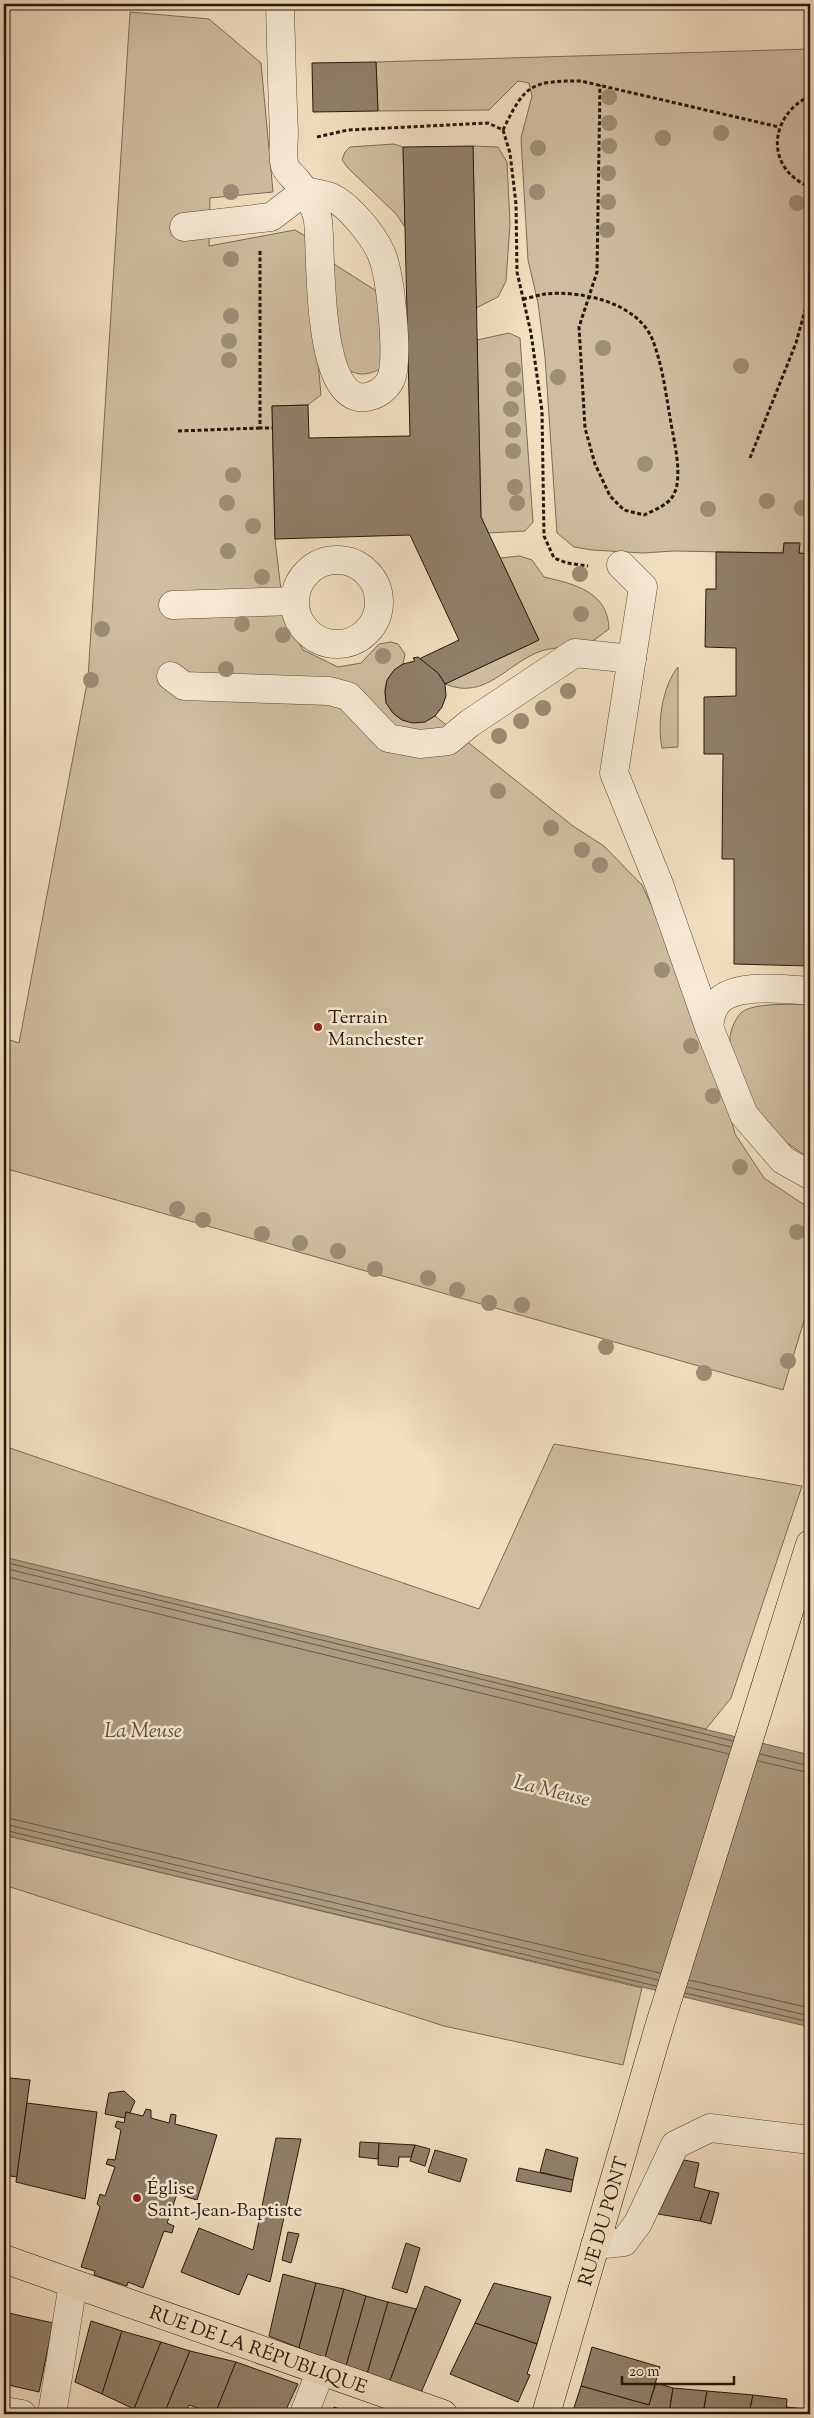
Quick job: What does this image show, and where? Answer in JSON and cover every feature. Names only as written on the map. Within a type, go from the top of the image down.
[{"type":"main road","name":"RUE DU PONT","points":[[546,2414],[659,2028],[810,1544]]},
{"type":"main road","name":"RUE DE LA RÉPUBLIQUE","points":[[4,2259],[321,2370],[392,2405],[443,2414]]},
{"type":"street","points":[[280,4],[285,166],[305,191],[318,220],[325,332],[334,372],[340,384],[348,392],[358,397],[368,397],[387,386],[392,376],[394,325],[387,269],[381,252],[350,210],[331,197],[305,191]]},
{"type":"street","points":[[184,227],[271,217],[305,191]]},
{"type":"street","points":[[621,566],[643,587],[614,772],[659,884],[709,1027],[744,1115],[783,1160],[810,1175]]},
{"type":"street","points":[[173,604],[294,602]]},
{"type":"street","points":[[170,676],[184,686],[329,691],[348,696],[388,738],[420,744],[448,741],[470,723],[575,653],[632,659]]},
{"type":"street","points":[[709,1027],[714,1006],[726,995],[750,989],[810,991]]},
{"type":"street","points":[[595,2245],[624,2242],[638,2223],[675,2145],[710,2128],[810,2140]]},
{"type":"street","points":[[52,2414],[73,2284]]},
{"type":"street","points":[[304,2414],[321,2370]]},
{"type":"street","points":[[4,2411],[22,2414]]},
{"type":"path","points":[[621,566],[580,566],[566,563],[554,558],[547,548],[544,536],[542,491],[542,411],[531,333],[517,272],[516,204],[510,152],[503,130],[515,104],[529,87],[549,81],[581,81],[779,127]]},
{"type":"path","points":[[523,299],[545,294],[589,296],[619,307],[641,322],[653,340],[664,381],[678,469],[674,494],[664,505],[644,515],[624,510],[610,496],[595,464],[585,428],[579,327],[589,296],[597,272],[600,85]]},
{"type":"path","points":[[810,96],[798,102],[786,113],[779,127],[777,143],[780,159],[788,173],[810,187]]},
{"type":"path","points":[[283,115],[318,138],[348,130],[488,123],[503,130]]},
{"type":"path","points":[[260,218],[260,428]]},
{"type":"path","points":[[750,458],[796,343],[810,292]]},
{"type":"path","points":[[178,431],[272,428]]},
{"type":"shaded area","points":[[130,12],[209,19],[261,63],[273,192],[210,198],[209,246],[295,230],[307,237],[321,395],[308,405],[272,406],[275,539],[284,616],[303,650],[338,667],[361,663],[379,644],[391,642],[398,644],[405,654],[403,664],[390,676],[385,688],[387,702],[393,713],[405,721],[412,722],[435,716],[573,826],[604,846],[642,885],[679,964],[717,1066],[735,1134],[764,1178],[803,1204],[810,1206],[810,1301],[783,1390],[4,1168],[4,1038],[19,1043],[88,678]]},
{"type":"shaded area","points":[[810,49],[810,554],[799,553],[799,543],[784,543],[783,553],[674,551],[643,553],[574,547],[557,533],[545,357],[538,303],[528,260],[521,138],[532,96],[529,83],[518,81],[489,110],[378,111],[376,62]]},
{"type":"shaded area","points":[[394,144],[403,147],[405,227],[396,214],[342,160],[345,152],[350,147]]},
{"type":"shaded area","points":[[473,146],[498,147],[507,162],[510,224],[506,281],[498,297],[476,308]]},
{"type":"shaded area","points":[[334,264],[378,292],[382,368],[373,372],[359,374],[345,368],[328,277]]},
{"type":"shaded area","points":[[509,333],[520,338],[533,522],[525,531],[488,533],[481,517],[477,340]]},
{"type":"shaded area","points":[[520,556],[532,560],[544,577],[578,587],[596,598],[603,606],[609,629],[585,644],[541,651],[496,678],[473,688],[460,688],[445,684],[539,640],[500,558]]},
{"type":"shaded area","points":[[678,667],[678,747],[662,748],[660,728],[662,706],[668,685]]},
{"type":"shaded area","points":[[810,1004],[810,1158],[782,1139],[757,1114],[740,1078],[730,1039],[736,1020],[742,1012],[748,1009],[765,1005]]},
{"type":"shaded area","points":[[554,1444],[802,1486],[731,1698],[706,1729],[4,1559],[4,1446],[479,1609]]},
{"type":"shaded area","points":[[4,1835],[642,1988],[623,2065],[444,2026],[4,1885]]},
{"type":"water","name":"La Meuse","points":[[4,1557],[810,1755],[810,2027],[4,1835]]},
{"type":"building","points":[[376,62],[378,111],[313,112],[312,63]]},
{"type":"building","points":[[473,146],[481,517],[539,640],[445,684],[438,673],[419,659],[459,640],[410,535],[275,539],[272,406],[308,405],[309,438],[410,436],[403,147]]},
{"type":"building","points":[[784,543],[800,543],[799,553],[810,554],[810,966],[734,964],[734,859],[722,859],[723,754],[704,754],[704,697],[736,696],[736,648],[705,647],[706,589],[716,589],[716,552],[783,553]]},
{"type":"building","points":[[418,657],[438,673],[445,684],[446,696],[442,707],[435,716],[425,722],[413,723],[402,720],[393,713],[386,703],[385,691],[387,680],[394,670],[403,664],[415,661],[413,658]]},
{"type":"building","points":[[10,2078],[30,2080],[17,2177],[4,2175],[4,2098],[7,2099]]},
{"type":"building","points":[[124,2091],[135,2101],[130,2113],[126,2112],[125,2118],[105,2114],[109,2093]]},
{"type":"building","points":[[27,2103],[97,2112],[85,2199],[16,2182]]},
{"type":"building","name":"Église Saint-Jean-Baptiste","points":[[146,2109],[151,2110],[151,2118],[169,2123],[171,2114],[176,2115],[175,2124],[217,2135],[197,2200],[177,2194],[167,2223],[174,2226],[172,2233],[164,2231],[143,2288],[128,2282],[127,2286],[94,2275],[95,2271],[81,2267],[100,2207],[97,2204],[100,2194],[105,2196],[115,2167],[106,2164],[108,2159],[115,2160],[121,2130],[115,2127],[117,2121],[124,2123],[126,2112],[143,2116]]},
{"type":"building","points":[[276,2138],[301,2139],[270,2282],[248,2274],[239,2295],[181,2272],[199,2228],[253,2250]]},
{"type":"building","points":[[360,2142],[379,2143],[378,2159],[359,2157]]},
{"type":"building","points":[[379,2143],[415,2145],[411,2157],[399,2157],[398,2167],[378,2165]]},
{"type":"building","points":[[415,2145],[430,2149],[425,2166],[410,2161]]},
{"type":"building","points":[[546,2149],[578,2158],[573,2180],[540,2172]]},
{"type":"building","points":[[435,2150],[467,2159],[460,2182],[428,2172]]},
{"type":"building","points":[[684,2160],[699,2163],[694,2187],[710,2191],[700,2221],[658,2214]]},
{"type":"building","points":[[519,2168],[573,2180],[571,2192],[516,2181]]},
{"type":"building","points":[[710,2191],[719,2193],[711,2224],[700,2221]]},
{"type":"building","points":[[288,2232],[299,2234],[291,2263],[282,2260]]},
{"type":"building","points":[[406,2243],[420,2248],[407,2293],[392,2288]]},
{"type":"building","points":[[283,2274],[316,2283],[299,2348],[269,2336]]},
{"type":"building","points":[[316,2283],[344,2289],[325,2358],[299,2348]]},
{"type":"building","points":[[494,2283],[551,2297],[537,2344],[475,2323]]},
{"type":"building","points":[[425,2286],[461,2300],[420,2395],[389,2383]]},
{"type":"building","points":[[344,2289],[366,2296],[346,2366],[325,2358]]},
{"type":"building","points":[[366,2296],[388,2302],[367,2374],[346,2366]]},
{"type":"building","points":[[388,2302],[416,2309],[389,2383],[367,2374]]},
{"type":"building","points":[[4,2312],[53,2323],[39,2392],[4,2384]]},
{"type":"building","points":[[91,2321],[122,2331],[102,2394],[75,2382]]},
{"type":"building","points":[[475,2323],[537,2344],[527,2374],[530,2375],[518,2402],[450,2374]]},
{"type":"building","points":[[122,2331],[161,2342],[134,2409],[102,2394]]},
{"type":"building","points":[[161,2342],[190,2351],[164,2414],[146,2414],[134,2409]]},
{"type":"building","points":[[592,2347],[660,2367],[649,2405],[581,2386]]},
{"type":"building","points":[[190,2351],[236,2362],[215,2414],[189,2405],[185,2414],[164,2414]]},
{"type":"building","points":[[236,2362],[298,2384],[284,2414],[215,2414]]},
{"type":"building","points":[[656,2383],[673,2388],[669,2414],[572,2414],[581,2386],[649,2405]]},
{"type":"building","points":[[673,2388],[707,2391],[703,2414],[669,2414]]},
{"type":"building","points":[[707,2391],[753,2395],[749,2414],[703,2414]]},
{"type":"building","points":[[753,2395],[787,2399],[786,2414],[749,2414]]},
{"type":"building","points":[[334,2407],[354,2414],[331,2414]]},
{"type":"building","points":[[787,2407],[804,2409],[803,2414],[786,2414]]},
{"type":"place","name":"Terrain Manchester","points":[[318,1027]]},
{"type":"place","name":"Église Saint-Jean-Baptiste","points":[[137,2198]]}]
